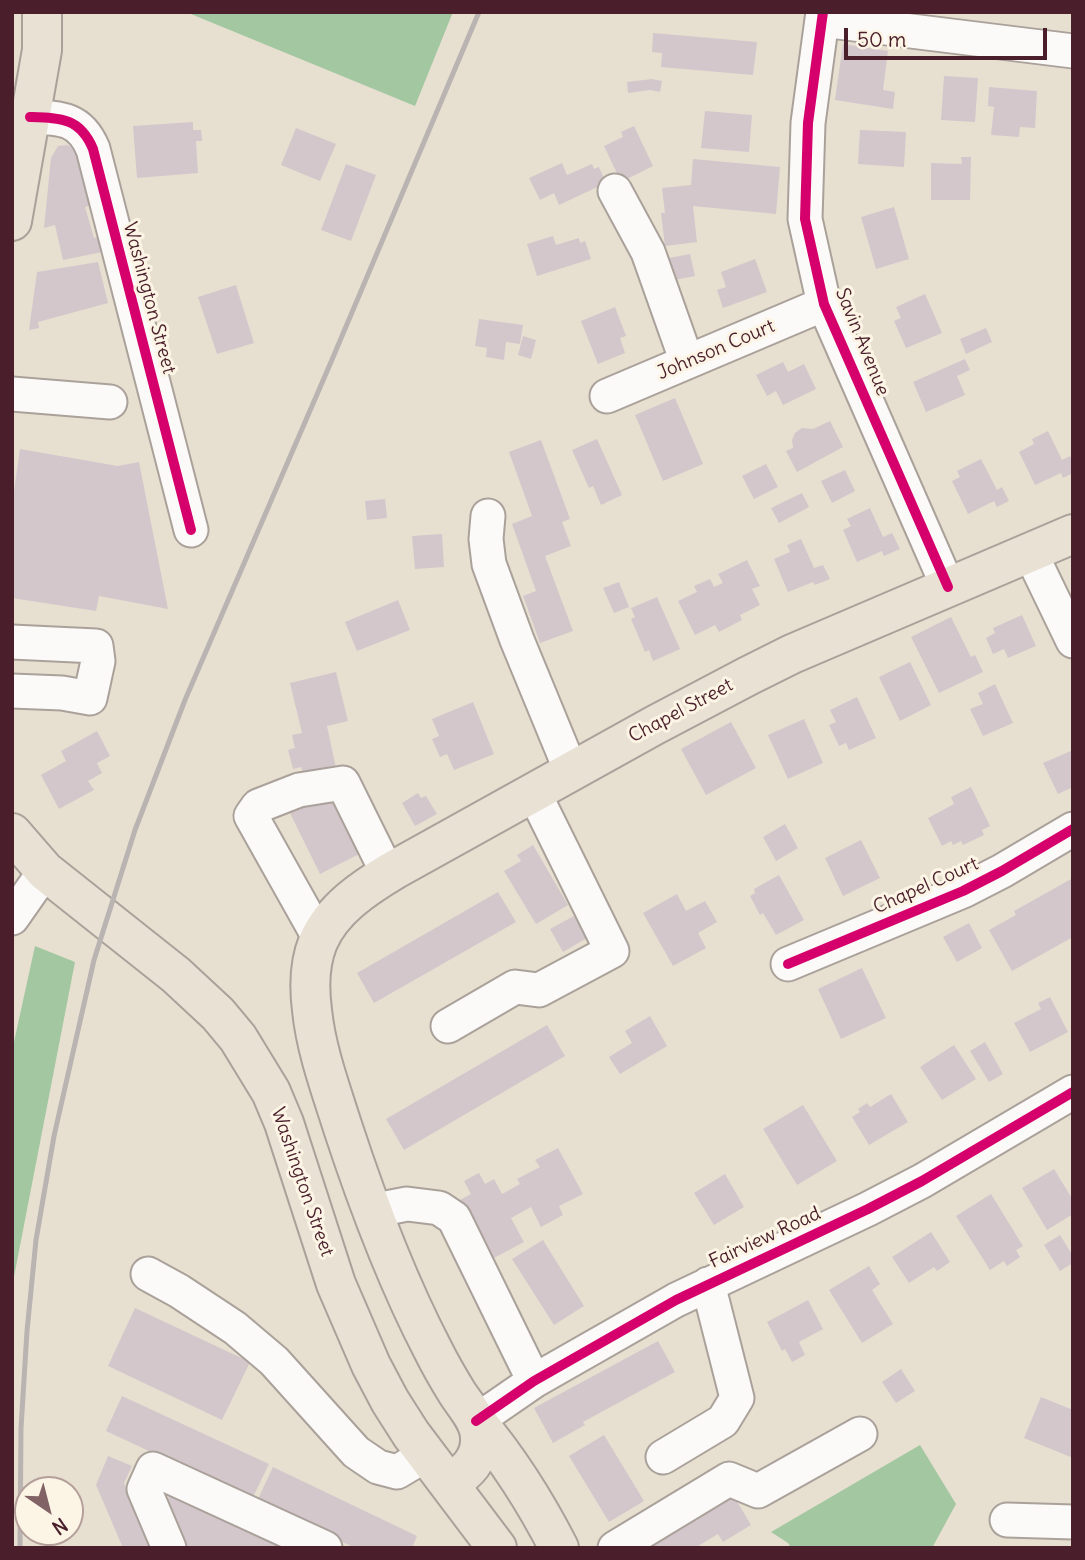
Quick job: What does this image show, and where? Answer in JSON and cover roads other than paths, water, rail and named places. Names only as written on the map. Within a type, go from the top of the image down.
[{"type":"main road","points":[[12,221],[21,119],[42,50],[42,12]]},
{"type":"main road","name":"Chapel Street","points":[[320,939],[330,922],[368,886],[700,700],[792,654],[1073,534]]},
{"type":"main road","name":"Washington Street","points":[[12,833],[45,871],[176,975],[218,1014],[238,1038],[271,1092],[284,1123],[336,1284],[390,1401],[411,1434],[497,1548]]},
{"type":"main road","points":[[320,939],[312,961],[312,1013],[333,1097],[391,1261],[433,1350],[456,1391],[515,1471],[559,1548]]},
{"type":"main road","points":[[450,1484],[474,1463],[480,1449],[476,1421]]},
{"type":"street","points":[[822,16],[1073,51]]},
{"type":"street","name":"Savin Avenue","points":[[822,16],[808,123],[805,219],[824,304],[948,587]]},
{"type":"street","name":"Washington Street","points":[[21,119],[63,119],[76,124],[87,135],[93,149],[191,530]]},
{"type":"street","points":[[615,191],[648,252],[687,362]]},
{"type":"street","name":"Johnson Court","points":[[607,396],[824,304]]},
{"type":"street","points":[[12,394],[110,402]]},
{"type":"street","points":[[488,516],[486,539],[489,564],[571,771]]},
{"type":"street","points":[[1030,552],[1073,641]]},
{"type":"street","points":[[12,642],[96,646],[98,661],[90,698],[62,693],[12,691]]},
{"type":"street","points":[[320,939],[251,817],[258,806],[299,790],[343,783],[388,874]]},
{"type":"street","points":[[448,1026],[515,987],[539,990],[612,951],[534,793]]},
{"type":"street","name":"Chapel Court","points":[[788,964],[963,891],[1073,829]]},
{"type":"street","points":[[12,918],[45,871]]},
{"type":"street","name":"Fairview Road","points":[[476,1421],[534,1381],[639,1320],[922,1181],[1073,1092]]},
{"type":"street","points":[[372,1211],[407,1204],[439,1208],[454,1218],[534,1381]]},
{"type":"street","points":[[148,1274],[235,1328],[274,1361],[356,1452],[378,1467],[397,1472],[427,1454]]},
{"type":"street","points":[[663,1457],[723,1421],[737,1398],[708,1284]]},
{"type":"street","points":[[615,1548],[729,1479],[758,1491],[860,1434]]},
{"type":"street","points":[[169,1548],[144,1489],[153,1469],[325,1548]]},
{"type":"street","points":[[1007,1520],[1073,1522]]},
{"type":"railway","points":[[20,1548],[21,1428],[36,1240],[54,1136],[94,960],[135,830],[185,700],[479,12]]}]
